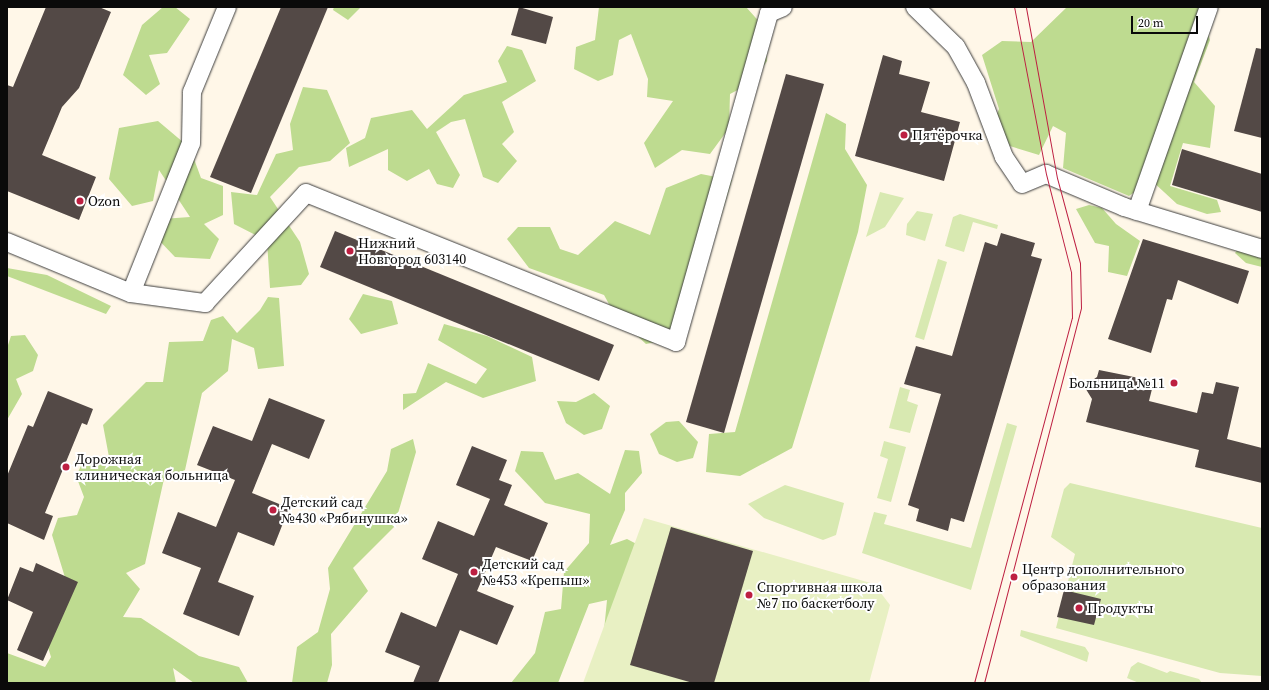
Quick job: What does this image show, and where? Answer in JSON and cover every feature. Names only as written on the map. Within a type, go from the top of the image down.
[{"type":"street","points":[[131,293],[190,143],[192,92],[227,7]]},
{"type":"street","points":[[7,242],[131,293],[205,303],[306,193],[676,342],[769,13],[783,7]]},
{"type":"street","points":[[915,7],[956,46],[976,83],[1004,157],[1022,184],[1046,174],[1137,211],[1262,249]]},
{"type":"street","points":[[1137,211],[1210,7]]},
{"type":"green space","points":[[163,7],[175,7],[190,19],[167,53],[149,55],[160,84],[146,95],[123,75],[142,25]]},
{"type":"green space","points":[[334,7],[361,7],[348,20],[333,10]]},
{"type":"green space","points":[[599,7],[746,7],[764,27],[767,61],[753,82],[730,94],[729,128],[710,154],[682,150],[655,168],[644,143],[673,101],[647,97],[648,79],[631,34],[619,40],[613,75],[598,81],[574,69],[576,47],[595,40]]},
{"type":"green space","points":[[1067,7],[1200,7],[1210,40],[1194,82],[1215,106],[1210,148],[1183,143],[1170,186],[1217,200],[1221,212],[1207,214],[1177,204],[1151,180],[1129,196],[1063,168],[1066,133],[1053,126],[1039,155],[1003,144],[990,131],[999,109],[982,55],[1002,41],[1031,42]]},
{"type":"green space","points":[[507,46],[522,50],[536,81],[502,102],[514,132],[502,144],[517,161],[498,183],[483,177],[465,119],[451,122],[436,132],[460,175],[453,188],[437,184],[429,169],[407,181],[388,170],[388,149],[349,167],[346,148],[365,138],[371,118],[412,110],[427,129],[464,95],[507,82],[498,61]]},
{"type":"green space","points":[[303,87],[327,90],[350,143],[330,161],[299,167],[270,197],[300,242],[309,274],[301,285],[270,288],[267,241],[234,224],[231,192],[257,195],[276,154],[293,150],[290,124]]},
{"type":"green space","points":[[826,113],[846,124],[845,149],[867,185],[858,232],[792,448],[740,476],[706,472],[709,434],[735,432]]},
{"type":"green space","points":[[158,121],[190,148],[201,178],[223,186],[223,215],[204,224],[219,239],[210,259],[175,257],[153,234],[162,219],[190,217],[159,170],[153,201],[132,206],[109,179],[119,128]]},
{"type":"green space","points":[[701,174],[732,180],[685,336],[646,344],[615,315],[604,295],[529,268],[507,239],[518,227],[550,227],[560,249],[578,255],[615,221],[650,235],[666,188]]},
{"type":"green space","points":[[880,192],[904,198],[885,227],[866,237]]},
{"type":"green space","points":[[1089,205],[1102,208],[1116,224],[1140,241],[1127,276],[1108,272],[1109,246],[1095,243],[1076,209]]},
{"type":"green space","points":[[917,211],[933,214],[925,241],[906,235],[907,224]]},
{"type":"green space","points":[[960,214],[998,225],[997,229],[973,222],[964,252],[945,246],[953,217]]},
{"type":"green space","points":[[1242,244],[1262,249],[1262,267],[1246,263],[1235,253]]},
{"type":"green space","points":[[938,259],[947,262],[924,340],[915,337]]},
{"type":"green space","points":[[7,268],[47,275],[111,306],[106,314],[7,276]]},
{"type":"green space","points":[[363,294],[392,301],[398,324],[361,334],[349,319]]},
{"type":"green space","points":[[268,297],[279,298],[284,366],[258,369],[254,348],[232,339],[228,371],[202,393],[185,470],[164,479],[145,564],[126,573],[140,589],[123,617],[141,618],[199,656],[239,667],[248,683],[194,683],[173,668],[176,683],[7,683],[7,653],[45,667],[51,657],[43,631],[67,584],[52,535],[58,518],[77,515],[84,497],[76,476],[85,458],[109,457],[103,425],[146,382],[163,382],[169,342],[203,341],[211,320],[223,316],[237,333],[260,310]]},
{"type":"green space","points":[[444,324],[487,336],[532,357],[536,381],[483,398],[446,382],[403,410],[403,394],[416,393],[428,363],[476,384],[487,369],[438,340]]},
{"type":"green space","points":[[25,335],[38,355],[33,371],[16,379],[22,394],[7,420],[7,348],[11,336]]},
{"type":"green space","points":[[900,387],[910,390],[907,401],[918,405],[910,433],[889,428]]},
{"type":"green space","points":[[594,393],[610,406],[602,429],[584,435],[566,423],[557,401],[576,402]]},
{"type":"green space","points":[[679,421],[698,442],[693,458],[677,462],[659,454],[650,434],[666,422]]},
{"type":"green space","points":[[1007,423],[1017,426],[971,590],[862,553],[874,512],[887,515],[884,524],[971,548]]},
{"type":"green space","points":[[413,439],[416,452],[394,527],[353,568],[368,591],[331,634],[332,665],[327,683],[292,683],[297,647],[318,632],[330,589],[328,568],[387,471],[391,449]]},
{"type":"green space","points":[[884,441],[906,447],[891,502],[877,498],[888,459],[880,456]]},
{"type":"green space","points":[[625,450],[639,451],[642,473],[625,493],[625,510],[610,545],[627,539],[650,551],[603,641],[607,600],[589,604],[558,683],[511,683],[535,653],[545,612],[561,609],[564,572],[589,543],[590,514],[545,503],[515,471],[521,451],[543,452],[555,480],[578,473],[610,494]]},
{"type":"green space","points":[[1070,483],[1262,528],[1262,676],[1220,673],[1056,628],[1075,554],[1051,537],[1064,489]]},
{"type":"green space","points":[[785,485],[844,503],[836,535],[823,540],[764,518],[748,504]]},
{"type":"green space","name":"Спортивная школа №7 по баскетболу","points":[[644,518],[874,584],[890,605],[869,683],[583,683]]},
{"type":"green space","points":[[1021,630],[1085,647],[1089,653],[1087,662],[1020,636]]},
{"type":"green space","points":[[1138,662],[1167,673],[1170,671],[1199,679],[1202,683],[1139,683],[1127,678],[1131,667]]},
{"type":"building","points":[[46,7],[99,7],[111,12],[79,88],[62,107],[42,155],[96,177],[79,220],[7,191],[7,85],[13,87]]},
{"type":"building","points":[[281,7],[328,7],[251,193],[210,177]]},
{"type":"building","points":[[519,7],[553,17],[546,44],[511,35]]},
{"type":"building","points":[[1256,48],[1262,49],[1262,138],[1234,131]]},
{"type":"building","points":[[883,55],[902,61],[899,74],[930,82],[921,112],[960,122],[944,181],[855,156]]},
{"type":"building","points":[[786,74],[824,84],[724,433],[686,422]]},
{"type":"building","points":[[1182,149],[1262,174],[1262,212],[1172,185]]},
{"type":"building","points":[[335,231],[614,345],[599,381],[320,267]]},
{"type":"building","points":[[1001,233],[1035,243],[1031,256],[1042,259],[964,522],[951,518],[948,531],[916,521],[919,509],[908,505],[941,394],[904,384],[916,346],[952,356],[985,242],[997,246]]},
{"type":"building","points":[[1143,239],[1249,271],[1238,304],[1178,280],[1172,300],[1167,299],[1151,353],[1108,339]]},
{"type":"building","points":[[1099,370],[1154,381],[1149,401],[1197,413],[1202,392],[1213,394],[1216,382],[1239,387],[1227,439],[1262,448],[1262,483],[1195,467],[1199,450],[1086,422],[1092,399],[1084,386],[1097,377]]},
{"type":"building","points":[[48,391],[93,409],[87,425],[82,423],[45,513],[53,516],[44,540],[7,523],[7,476],[28,425],[33,427]]},
{"type":"building","points":[[269,398],[325,420],[309,459],[272,444],[252,493],[289,508],[274,546],[238,532],[218,582],[254,596],[239,636],[183,614],[201,568],[162,553],[178,512],[216,527],[235,480],[197,465],[213,426],[252,441]]},
{"type":"building","points":[[472,446],[507,460],[499,480],[512,485],[504,505],[548,523],[532,561],[496,547],[477,591],[514,606],[497,645],[460,630],[438,683],[413,683],[420,666],[385,652],[401,612],[436,627],[458,574],[422,559],[438,521],[474,536],[490,499],[456,485]]},
{"type":"building","points":[[671,527],[753,551],[714,683],[693,683],[630,665]]},
{"type":"building","points":[[36,563],[78,582],[43,661],[17,650],[33,612],[7,600],[20,567],[33,572]]},
{"type":"building","name":"Продукты","points":[[1064,590],[1101,599],[1094,625],[1057,617]]},
{"type":"tram line","points":[[974,683],[1072,318],[1071,272],[1046,174],[1014,7]]},
{"type":"tram line","points":[[984,683],[1081,308],[1080,263],[1057,178],[1026,7]]},
{"type":"place","name":"Пятёрочка","points":[[904,135]]},
{"type":"place","name":"Ozon","points":[[80,201]]},
{"type":"place","name":"Нижний Новгород 603140","points":[[350,251]]},
{"type":"place","name":"Больница №11","points":[[1174,383]]},
{"type":"place","name":"Дорожная клиническая больница","points":[[66,467]]},
{"type":"place","name":"Детский сад №430 «Рябинушка»","points":[[273,510]]},
{"type":"place","name":"Детский сад №453 «Крепыш»","points":[[474,572]]},
{"type":"place","name":"Центр дополнительного образования","points":[[1014,577]]},
{"type":"place","name":"Спортивная школа №7 по баскетболу","points":[[749,595]]},
{"type":"place","name":"Продукты","points":[[1079,608]]}]
